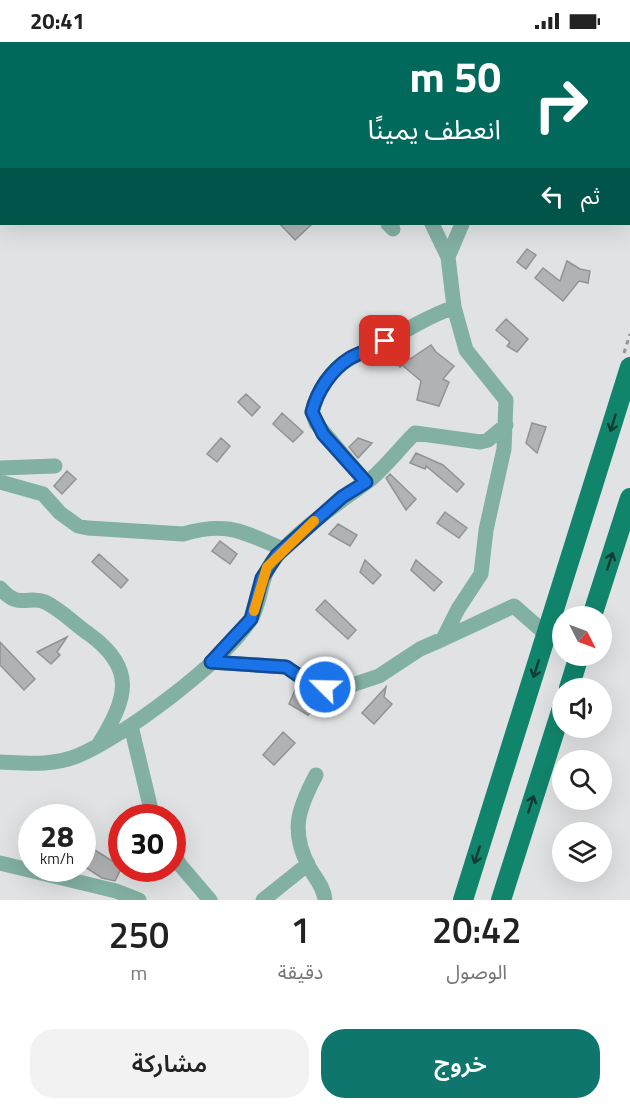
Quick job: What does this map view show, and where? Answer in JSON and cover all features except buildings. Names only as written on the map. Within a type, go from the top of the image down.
[{"type":"main road","points":[[463,900],[630,367]]},
{"type":"main road","points":[[595,606],[630,498]]},
{"type":"main road","points":[[501,900],[552,738]]},
{"type":"street","points":[[432,225],[448,257],[454,307],[466,350],[506,400],[504,449],[482,555],[481,574],[458,609],[443,639]]},
{"type":"street","points":[[448,257],[462,225]]},
{"type":"street","points":[[366,482],[316,423],[312,412],[320,392],[335,369],[351,357],[374,349],[413,325],[454,307]]},
{"type":"street","points":[[0,762],[47,764],[76,756],[131,726],[211,662],[251,619],[267,567],[283,549],[342,497],[366,482],[415,433],[480,442],[488,440],[506,425]]},
{"type":"street","points":[[0,468],[55,466]]},
{"type":"street","points":[[0,482],[42,494],[60,513],[78,526],[183,534],[198,530],[231,528],[253,534],[283,549]]},
{"type":"street","points":[[0,588],[9,598],[31,602],[42,601],[59,608],[104,643],[120,663],[124,679],[119,699],[111,723],[99,744]]},
{"type":"street","points":[[211,662],[286,667],[311,684],[340,689],[379,676],[420,649],[514,606],[547,635]]},
{"type":"street","points":[[131,726],[150,804]]},
{"type":"street","points":[[316,775],[300,806],[297,823],[308,864],[324,892],[325,900]]},
{"type":"street","points":[[0,863],[116,891],[139,900]]},
{"type":"street","points":[[263,900],[308,864]]},
{"type":"street","points":[[186,872],[210,900]]},
{"type":"slow traffic","points":[[254,611],[267,567],[314,521]]},
{"type":"route","points":[[325,687],[311,684],[286,667],[211,662],[251,619],[262,578],[267,567],[277,555],[342,497],[366,482],[323,434],[312,412],[320,392],[335,369],[351,357],[374,349],[385,341]]}]
